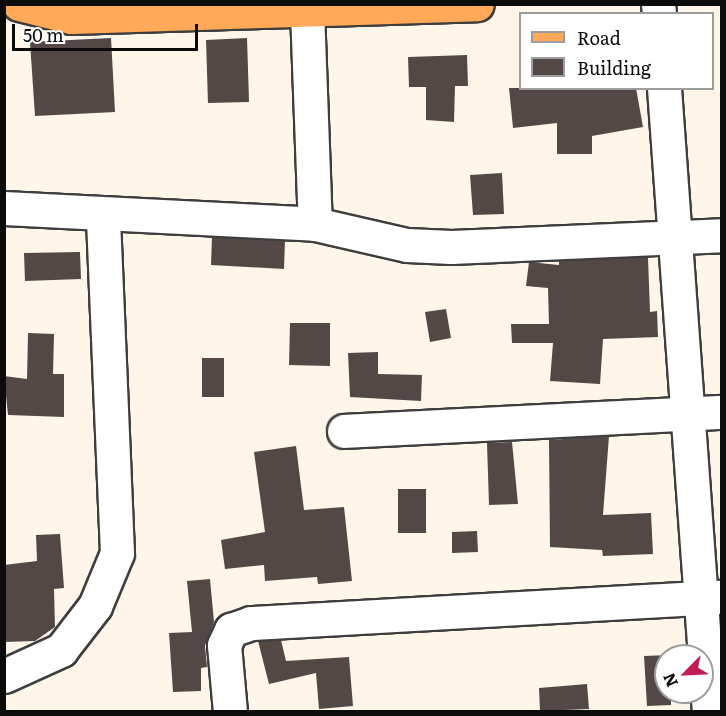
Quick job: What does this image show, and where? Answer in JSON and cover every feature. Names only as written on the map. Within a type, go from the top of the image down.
[{"type":"main road","points":[[19,4],[71,17],[477,4]]},
{"type":"street","points":[[307,10],[315,224]]},
{"type":"street","points":[[664,90],[688,414],[711,597],[710,711]]},
{"type":"street","points":[[4,208],[315,224],[407,245],[451,247],[722,235]]},
{"type":"street","points":[[4,676],[61,650],[95,606],[117,553],[103,214]]},
{"type":"street","points":[[344,431],[722,412]]},
{"type":"street","points":[[230,711],[224,645],[231,630],[251,623],[711,597]]},
{"type":"building","points":[[111,38],[115,112],[35,116],[30,42]]},
{"type":"building","points":[[247,38],[249,102],[208,103],[206,40]]},
{"type":"building","points":[[467,55],[468,86],[455,86],[454,122],[426,120],[426,87],[409,87],[408,57]]},
{"type":"building","points":[[509,88],[519,88],[519,90],[636,90],[643,127],[592,136],[592,154],[557,154],[557,123],[513,128]]},
{"type":"building","points":[[502,173],[504,214],[473,215],[470,175]]},
{"type":"building","points":[[212,237],[285,241],[284,269],[211,265]]},
{"type":"building","points":[[80,252],[81,279],[25,281],[24,253]]},
{"type":"building","points":[[648,257],[650,312],[657,311],[658,337],[603,339],[600,384],[550,381],[553,343],[512,343],[511,324],[549,324],[548,288],[526,286],[529,262],[559,265],[559,261]]},
{"type":"building","points":[[446,309],[451,338],[430,342],[425,312]]},
{"type":"building","points":[[290,323],[330,323],[330,366],[289,365]]},
{"type":"building","points":[[28,333],[54,334],[53,374],[64,374],[64,417],[8,415],[4,376],[27,379]]},
{"type":"building","points":[[378,352],[378,374],[422,375],[421,401],[350,397],[348,353]]},
{"type":"building","points":[[202,358],[224,358],[224,397],[202,397]]},
{"type":"building","points":[[609,436],[603,515],[651,513],[653,554],[603,556],[602,550],[550,547],[549,440]]},
{"type":"building","points":[[512,442],[518,504],[489,505],[487,443]]},
{"type":"building","points":[[296,446],[304,510],[344,507],[352,581],[318,584],[317,577],[265,581],[264,565],[225,569],[221,540],[265,532],[254,452]]},
{"type":"building","points":[[398,489],[426,489],[426,533],[398,533]]},
{"type":"building","points":[[477,531],[478,552],[452,553],[452,532]]},
{"type":"building","points":[[60,534],[64,588],[54,589],[55,627],[35,641],[4,642],[4,565],[37,561],[36,535]]},
{"type":"building","points":[[210,579],[214,622],[205,646],[207,667],[201,668],[201,691],[173,692],[169,633],[192,632],[187,581]]},
{"type":"building","points":[[281,640],[286,661],[349,657],[353,706],[319,709],[316,673],[269,684],[258,641]]},
{"type":"building","points":[[644,656],[654,656],[654,704],[671,705],[647,706]]},
{"type":"building","points":[[587,684],[589,709],[540,711],[539,688]]}]
